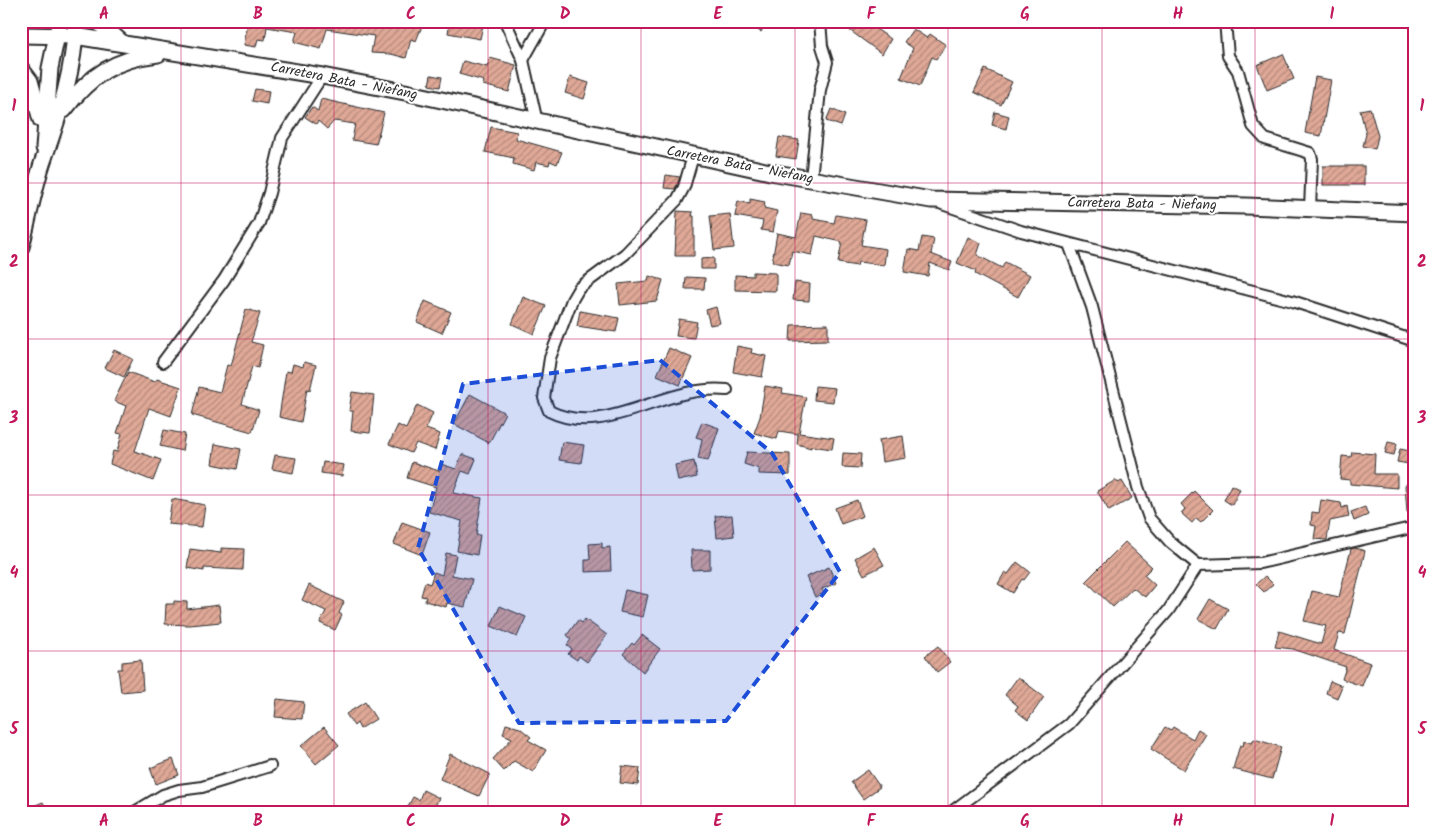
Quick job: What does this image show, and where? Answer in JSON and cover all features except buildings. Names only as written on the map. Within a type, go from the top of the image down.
[{"type":"main road","points":[[97,21],[122,43]]},
{"type":"main road","points":[[44,159],[50,68],[57,26]]},
{"type":"main road","name":"Carretera Bata - Niefang","points":[[26,35],[57,26],[76,28],[122,43],[322,76],[405,92],[692,156],[932,200],[1415,213]]},
{"type":"main road","points":[[21,247],[27,210],[60,115],[76,28]]},
{"type":"main road","points":[[60,115],[79,90],[103,71],[135,57],[176,52]]},
{"type":"main road","points":[[21,69],[30,81],[39,109],[44,140]]},
{"type":"street","points":[[506,21],[524,60],[537,122]]},
{"type":"street","points":[[524,60],[545,21]]},
{"type":"street","points":[[811,179],[820,90],[827,62],[822,46],[820,21]]},
{"type":"street","points":[[1225,21],[1228,56],[1238,72],[1253,126],[1265,139],[1310,153],[1312,159],[1310,209]]},
{"type":"street","points":[[163,362],[224,280],[259,223],[269,193],[282,138],[322,76]]},
{"type":"street","points":[[692,156],[684,187],[677,200],[625,254],[579,288],[572,300],[550,358],[544,398],[549,411],[562,418],[578,421],[597,420],[691,391],[708,388],[726,390]]},
{"type":"street","points":[[932,200],[1021,231],[1292,301],[1415,341]]},
{"type":"street","points":[[1070,244],[1092,307],[1138,487],[1149,518],[1170,542],[1198,565],[1260,563],[1415,527]]},
{"type":"street","points":[[950,813],[1069,724],[1168,611],[1198,565]]},
{"type":"street","points":[[133,813],[163,795],[179,790],[202,787],[270,766]]},
{"type":"highlighted area","points":[[660,360],[772,453],[840,572],[726,721],[519,723],[418,548],[463,384]]}]
